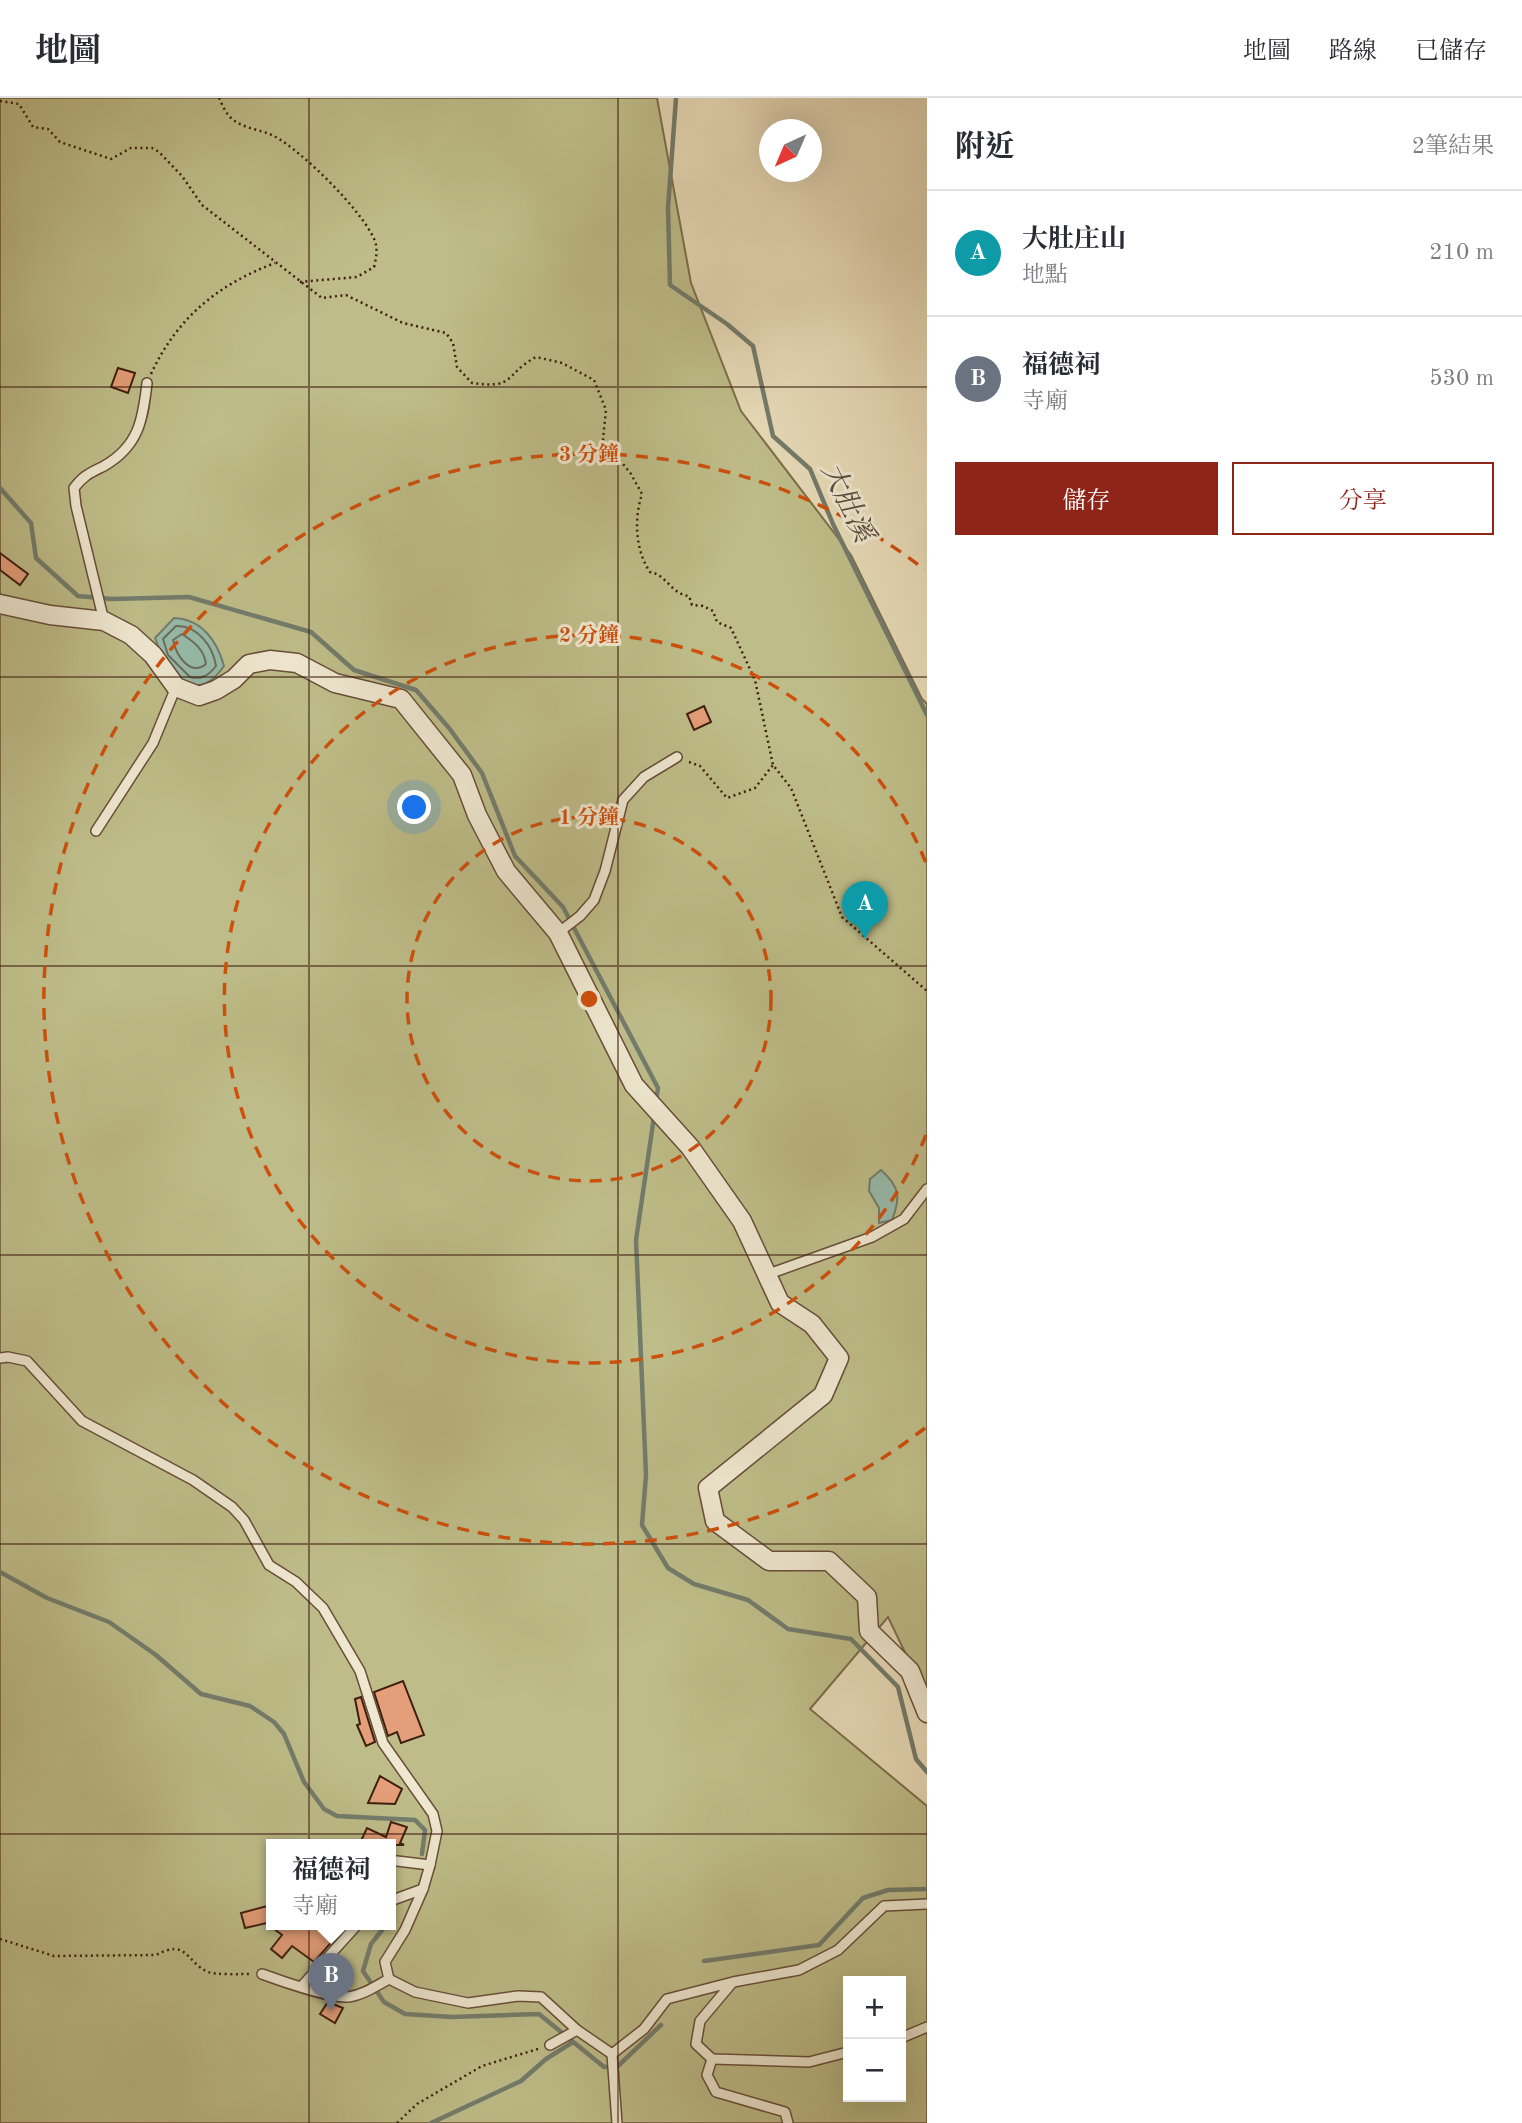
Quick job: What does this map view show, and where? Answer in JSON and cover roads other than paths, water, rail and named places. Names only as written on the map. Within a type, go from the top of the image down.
[{"type":"street","points":[[0,604],[50,615],[102,614],[153,655],[176,687],[199,696],[234,679],[249,664],[270,660],[297,663],[335,682],[401,699],[462,775],[477,815],[506,871],[558,933],[634,1085],[690,1147],[742,1221],[780,1303],[812,1324],[839,1358],[823,1395],[708,1488],[715,1521],[769,1561],[829,1561],[867,1597],[869,1631],[910,1671],[927,1713]]},
{"type":"lane","points":[[102,614],[74,488],[84,475],[106,465],[131,445],[143,417],[147,383]]},
{"type":"lane","points":[[96,831],[153,743],[176,687]]},
{"type":"lane","points":[[558,933],[580,916],[594,900],[605,871],[623,800],[644,777],[677,757]]},
{"type":"lane","points":[[766,1275],[872,1237],[904,1219],[927,1189]]},
{"type":"lane","points":[[0,1358],[27,1361],[82,1421],[192,1480],[232,1507],[244,1520],[269,1565],[296,1583],[323,1608],[360,1671],[383,1743],[433,1814],[437,1831],[423,1889],[405,1930],[385,1962],[388,1979]]},
{"type":"lane","points":[[397,1861],[430,1865]]},
{"type":"lane","points":[[396,1899],[423,1889]]},
{"type":"lane","points":[[611,2054],[644,2029],[667,1999],[733,1982],[799,1970],[838,1950],[884,1906],[927,1904]]},
{"type":"lane","points":[[301,1987],[352,1930]]},
{"type":"lane","points":[[262,1975],[346,1997],[363,1993],[388,1979]]},
{"type":"lane","points":[[388,1979],[415,1992],[468,2003],[518,1996],[541,1997],[577,2030],[611,2054],[617,2123]]},
{"type":"lane","points":[[733,1982],[700,2021],[695,2043],[712,2059],[809,2062],[843,2053]]},
{"type":"lane","points":[[906,2036],[927,2026]]},
{"type":"lane","points":[[550,2045],[577,2030]]},
{"type":"lane","points":[[712,2059],[707,2075],[716,2092],[785,2112],[788,2123]]},
{"type":"water","points":[[174,618],[193,622],[200,627],[212,640],[221,657],[224,666],[213,678],[202,684],[192,685],[174,673],[160,650],[155,638]]},
{"type":"water","points":[[881,1170],[895,1187],[897,1205],[892,1220],[879,1223],[879,1208],[869,1191],[870,1179]]},
{"type":"waterway","name":"大肚溪","points":[[676,98],[668,208],[670,285],[727,324],[753,346],[773,436],[810,469],[833,524],[927,715]]},
{"type":"waterway","points":[[0,488],[31,523],[36,558],[78,596],[112,599],[189,597],[311,632],[354,670],[416,690],[449,728],[482,773],[515,856],[563,907],[658,1088],[656,1101]]},
{"type":"waterway","points":[[654,1117],[636,1240],[646,1475],[642,1525],[668,1568],[694,1584],[748,1600],[788,1629],[851,1639],[898,1687],[916,1759],[927,1772]]},
{"type":"waterway","points":[[0,1572],[47,1598],[109,1622],[156,1655],[201,1694],[250,1706],[274,1722],[284,1734],[304,1782],[324,1809],[337,1816],[415,1820],[425,1830],[422,1854]]},
{"type":"waterway","points":[[704,1961],[819,1945],[863,1898],[888,1890],[927,1889]]},
{"type":"waterway","points":[[382,1930],[371,1944],[363,1971],[384,2002],[405,2014],[452,2017],[539,2014],[604,2067],[618,2066],[661,2025]]},
{"type":"waterway","points":[[431,2123],[521,2081],[546,2059],[573,2042]]},
{"type":"place","name":"大肚庄山","points":[[865,939]]},
{"type":"place","name":"福德祠","points":[[331,2011]]}]
